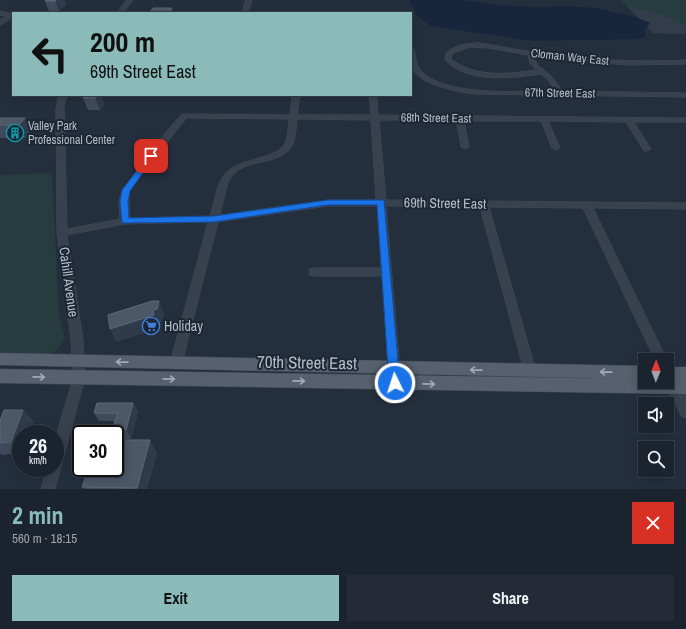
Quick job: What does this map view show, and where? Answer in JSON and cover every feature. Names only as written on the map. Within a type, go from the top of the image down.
[{"type":"main road","name":"70th Street East","points":[[0,359],[176,363],[394,376],[530,371],[638,373]]},
{"type":"main road","name":"70th Street East","points":[[674,378],[686,374]]},
{"type":"main road","name":"70th Street East","points":[[0,376],[79,378],[394,376],[638,379]]},
{"type":"street","points":[[121,12],[130,0]]},
{"type":"street","points":[[245,12],[249,0]]},
{"type":"street","points":[[0,13],[11,16]]},
{"type":"street","points":[[0,23],[11,16]]},
{"type":"street","name":"Cloman Way East","points":[[540,72],[511,75],[470,72],[456,68],[448,60],[449,53],[455,49],[471,45],[488,46],[533,54],[634,63],[662,64],[686,62]]},
{"type":"street","name":"67th Street East","points":[[412,54],[415,68],[435,82],[452,89],[472,92],[686,95]]},
{"type":"street","points":[[533,54],[530,56],[531,61],[540,72],[548,76],[561,93]]},
{"type":"street","name":"Cahill Avenue","points":[[63,96],[60,108],[62,233],[77,339],[79,378],[64,436]]},
{"type":"street","points":[[176,363],[226,178],[237,167],[275,155],[286,149],[290,142],[296,96]]},
{"type":"street","points":[[373,96],[394,376]]},
{"type":"street","name":"68th Street East","points":[[125,221],[124,201],[126,190],[165,139],[185,116],[686,120]]},
{"type":"street","points":[[460,119],[465,147]]},
{"type":"street","points":[[544,120],[556,148]]},
{"type":"street","points":[[629,120],[647,149]]},
{"type":"street","name":"69th Street East","points":[[62,233],[125,221],[214,219],[328,203],[381,202],[686,206]]},
{"type":"street","points":[[484,203],[530,371]]},
{"type":"street","points":[[586,204],[658,353]]},
{"type":"street","points":[[314,272],[386,272]]},
{"type":"street","points":[[674,384],[686,412]]},
{"type":"street","points":[[48,489],[51,477]]},
{"type":"shaded area","points":[[409,0],[463,0],[496,5],[595,8],[636,17],[650,23],[645,30],[645,37],[640,39],[532,41],[431,26],[417,16]]},
{"type":"shaded area","points":[[621,0],[686,0],[686,34],[653,33]]},
{"type":"green space","points":[[621,0],[686,0],[686,34],[683,24],[660,14],[627,6]]},
{"type":"green space","points":[[48,173],[52,177],[59,316],[65,339],[58,349],[48,355],[0,354],[0,175]]},
{"type":"building","points":[[153,8],[172,8],[170,12],[150,12]]},
{"type":"building","points":[[84,96],[96,96],[95,98],[83,98]]},
{"type":"building","points":[[0,118],[25,118],[19,125],[0,125]]},
{"type":"building","points":[[152,301],[159,301],[157,309],[153,310],[154,315],[110,329],[108,315]]},
{"type":"building","points":[[97,403],[133,403],[126,430],[124,430],[124,425],[114,425],[118,413],[94,413]]},
{"type":"building","points":[[4,410],[23,410],[17,425],[12,425],[11,442],[0,443],[0,421]]},
{"type":"building","points":[[124,440],[150,440],[137,488],[82,487],[86,477],[124,477]]},
{"type":"place","name":"Valley Park Professional Center","points":[[15,133]]},
{"type":"place","name":"Holiday","points":[[151,326]]},
{"type":"route","points":[[151,156],[126,190],[124,201],[125,221],[214,219],[328,203],[381,202],[395,383]]}]
